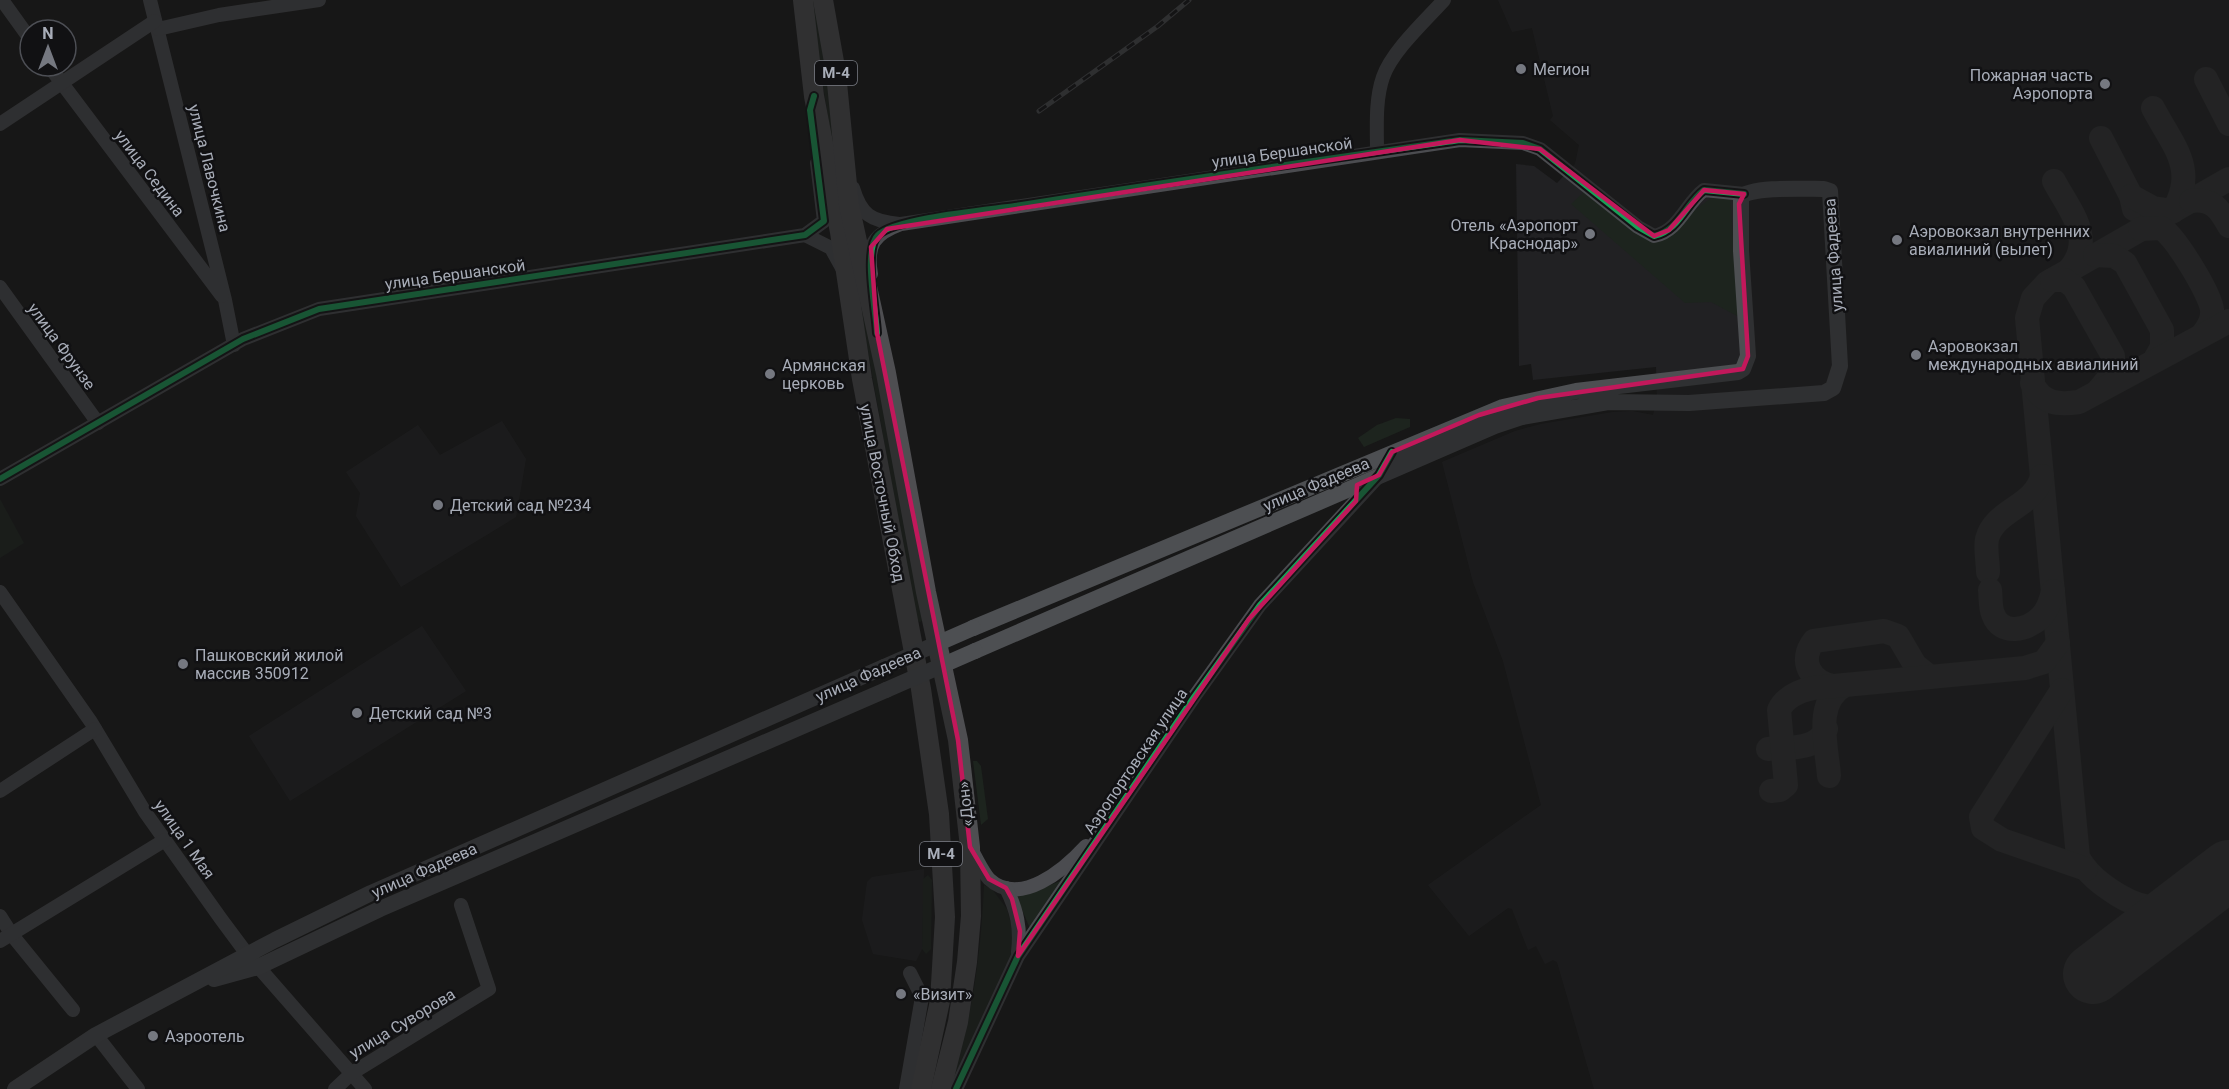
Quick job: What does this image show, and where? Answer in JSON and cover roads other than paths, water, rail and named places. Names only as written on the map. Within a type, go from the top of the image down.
[{"type":"highway","name":"улица Восточный Обход","points":[[802,0],[814,96],[862,379],[903,595]]},
{"type":"highway","name":"улица Восточный Обход","points":[[823,0],[836,73],[851,215],[877,333],[926,592]]},
{"type":"highway","name":"«Дон»","points":[[926,592],[958,740],[970,847],[971,916],[967,962],[958,1022],[941,1089]]},
{"type":"highway","name":"«Дон»","points":[[903,595],[921,689],[939,814],[945,917],[940,1000],[921,1089]]},
{"type":"main road","name":"улица Фадеева","points":[[15,1089],[96,1035],[185,988],[380,909],[1030,627],[1351,495],[1379,475],[1421,449],[1479,415],[1538,398],[1576,391],[1732,374],[1743,369],[1746,362],[1747,336],[1739,204],[1744,194],[1760,190],[1824,189],[1830,191],[1840,357],[1838,381],[1833,388],[1824,393],[1758,400],[1608,402],[1522,417],[1421,449],[1392,452],[973,628],[371,893],[252,960]]},
{"type":"main road","points":[[1670,381],[1674,402]]},
{"type":"main road","points":[[1022,607],[1022,619],[1030,627]]},
{"type":"main road","points":[[371,893],[381,898],[380,909]]},
{"type":"street","points":[[2,0],[18,22]]},
{"type":"street","name":"улица Лавочкина","points":[[150,0],[225,300],[234,345]]},
{"type":"street","points":[[0,124],[61,83],[156,25],[319,0]]},
{"type":"street","points":[[1377,152],[1378,103],[1384,74],[1413,35],[1444,0]]},
{"type":"street","name":"улица Седина","points":[[57,78],[225,300]]},
{"type":"street","points":[[814,96],[810,110],[824,221],[805,235],[831,248],[845,273]]},
{"type":"street","name":"улица Бершанской","points":[[842,146],[849,162],[857,202],[868,215],[879,221],[901,224],[1460,140],[1523,143],[1540,149],[1638,227],[1654,236],[1669,230],[1696,196],[1704,190],[1744,194]]},
{"type":"street","name":"улица Бершанской","points":[[877,333],[871,247],[877,236],[901,224]]},
{"type":"street","name":"улица Бершанской","points":[[0,479],[234,345],[268,327],[299,315],[355,302],[805,235]]},
{"type":"street","name":"улица Фрунзе","points":[[0,287],[98,423]]},
{"type":"street","points":[[1379,475],[1392,452]]},
{"type":"street","name":"Аэропортовская улица","points":[[956,1089],[1018,956],[1249,619],[1351,495]]},
{"type":"street","name":"улица 1 Мая","points":[[0,592],[95,729],[165,840],[252,960],[365,1089]]},
{"type":"street","points":[[0,791],[95,729]]},
{"type":"street","points":[[970,847],[990,879],[1006,888],[1030,886],[1049,878],[1077,856],[1106,826]]},
{"type":"street","points":[[6,938],[165,840]]},
{"type":"street","points":[[1006,888],[1018,916],[1020,931],[1018,956]]},
{"type":"street","name":"улица Суворова","points":[[335,1089],[352,1073],[489,989],[461,905]]},
{"type":"street","points":[[0,916],[6,938],[73,1010]]},
{"type":"street","points":[[906,1089],[922,997],[910,973]]},
{"type":"street","points":[[96,1035],[138,1089]]},
{"type":"railway","points":[[1039,111],[1158,26],[1189,0]]},
{"type":"place","name":"Мегион","points":[[1521,69]]},
{"type":"place","name":"Пожарная часть Аэропорта","points":[[2105,84]]},
{"type":"place","name":"Отель «Аэропорт Краснодар»","points":[[1590,234]]},
{"type":"place","name":"Аэровокзал внутренних авиалиний (вылет)","points":[[1897,240]]},
{"type":"place","name":"Аэровокзал международных авиалиний","points":[[1916,355]]},
{"type":"place","name":"Армянская церковь","points":[[770,374]]},
{"type":"place","name":"Детский сад №234","points":[[438,505]]},
{"type":"place","name":"Пашковский жилой массив 350912","points":[[183,664]]},
{"type":"place","name":"Детский сад №3","points":[[357,713]]},
{"type":"place","name":"«Визит»","points":[[901,994]]},
{"type":"place","name":"Аэроотель","points":[[153,1036]]}]
